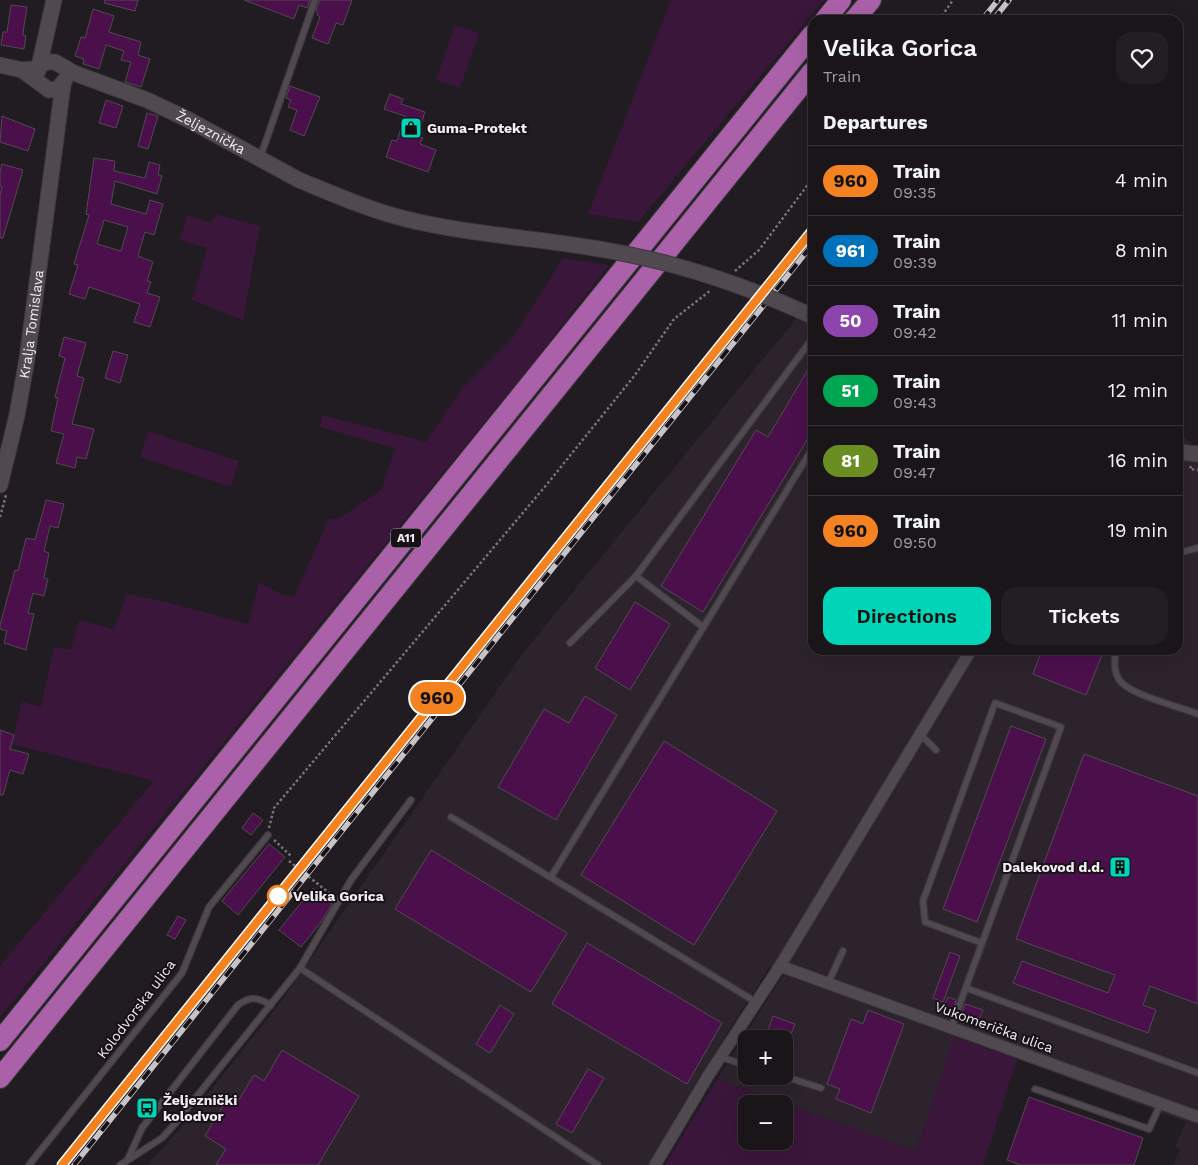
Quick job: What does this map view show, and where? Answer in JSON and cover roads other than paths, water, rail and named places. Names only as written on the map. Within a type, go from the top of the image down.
[{"type":"highway","points":[[829,15],[841,0]]},
{"type":"highway","points":[[858,15],[871,0]]},
{"type":"highway","name":"A11","points":[[0,1041],[808,40]]},
{"type":"highway","name":"A11","points":[[0,1078],[808,77]]},
{"type":"main road","name":"Kralja Tomislava","points":[[54,0],[41,79],[51,106],[54,162]]},
{"type":"main road","points":[[0,64],[22,70],[41,79],[55,90],[63,84],[66,77],[45,46]]},
{"type":"main road","points":[[41,79],[47,62],[59,64]]},
{"type":"main road","name":"Željeznička","points":[[59,64],[119,91],[147,100],[189,120],[259,160],[299,180],[343,198],[402,218],[467,231],[592,247],[660,261],[750,289],[808,314]]},
{"type":"main road","name":"Željeznička","points":[[63,84],[78,83],[119,91]]},
{"type":"main road","name":"Kralja Tomislava","points":[[0,485],[17,415],[27,359],[54,162],[58,105],[63,84]]},
{"type":"main road","points":[[1183,452],[1198,454]]},
{"type":"street","points":[[655,1165],[720,1057],[780,966],[968,655]]},
{"type":"street","name":"Vukomerička ulica","points":[[780,966],[1198,1117]]},
{"type":"lane","points":[[259,160],[315,0]]},
{"type":"lane","points":[[570,643],[636,576],[808,343]]},
{"type":"lane","points":[[551,877],[808,455]]},
{"type":"lane","points":[[1183,552],[1198,548]]},
{"type":"lane","points":[[636,576],[703,627]]},
{"type":"lane","points":[[1116,655],[1115,672],[1121,683],[1132,690],[1198,714]]},
{"type":"lane","points":[[952,1028],[1061,727],[995,703],[923,901],[925,922],[982,942]]},
{"type":"lane","points":[[920,734],[936,750]]},
{"type":"lane","points":[[120,1165],[162,1138],[271,1005],[300,968],[308,950],[340,902],[351,880],[411,800]]},
{"type":"lane","points":[[451,817],[756,1002]]},
{"type":"lane","name":"Kolodvorska ulica","points":[[29,1165],[182,973],[209,907],[268,835]]},
{"type":"lane","points":[[828,983],[843,951]]},
{"type":"lane","points":[[300,968],[598,1165]]},
{"type":"lane","points":[[966,988],[1198,1073]]},
{"type":"lane","points":[[128,1159],[142,1128],[238,1005],[249,997],[259,998],[271,1005]]},
{"type":"lane","points":[[720,1057],[738,1063]]},
{"type":"lane","points":[[793,1079],[821,1088]]},
{"type":"lane","points":[[1034,1089],[1149,1129],[1161,1103]]},
{"type":"railway","points":[[986,15],[998,0]]},
{"type":"railway","points":[[997,15],[1009,0]]},
{"type":"railway","points":[[62,1165],[808,236]]},
{"type":"railway","points":[[74,1165],[808,250]]},
{"type":"train","name":"960","points":[[62,1165],[808,236]]},
{"type":"place","name":"Guma-Protekt","points":[[411,128]]},
{"type":"place","name":"Dalekovod d.d.","points":[[1120,867]]},
{"type":"place","name":"Velika Gorica","points":[[278,896]]},
{"type":"place","name":"Željeznički kolodvor","points":[[147,1108]]}]
